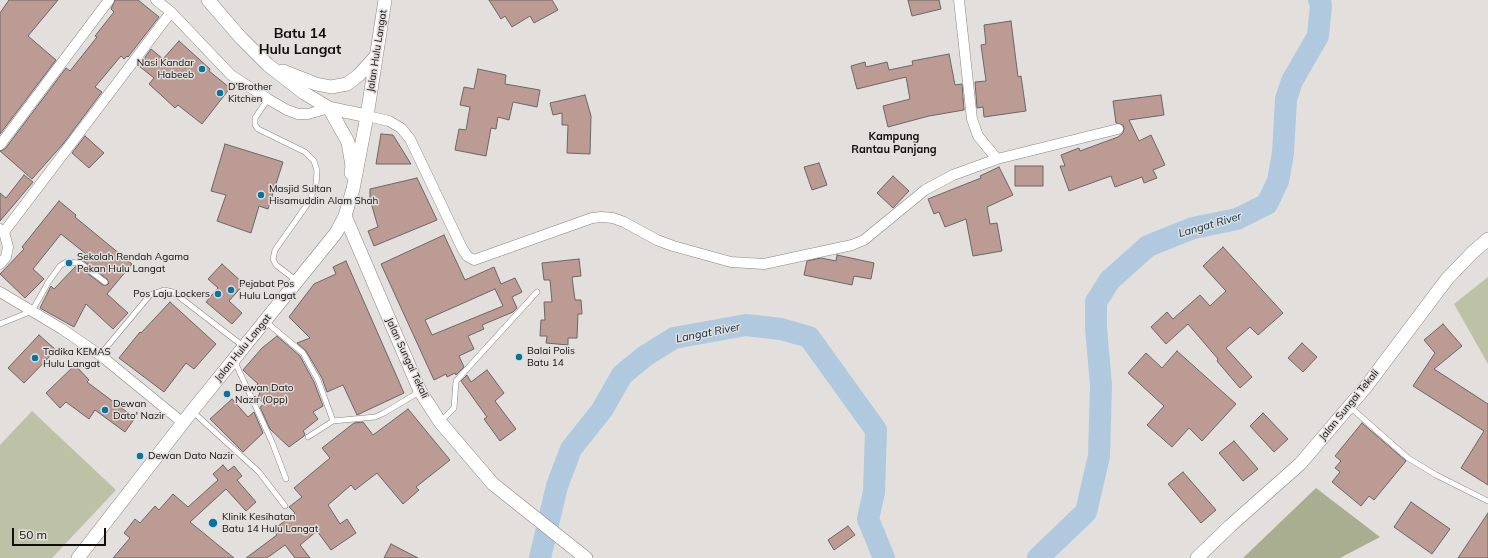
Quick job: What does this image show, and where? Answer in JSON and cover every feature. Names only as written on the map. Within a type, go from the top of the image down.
[{"type":"street","points":[[0,145],[110,0]]},
{"type":"street","points":[[156,0],[171,12],[232,75],[268,99],[287,110],[298,114],[308,114],[329,108]]},
{"type":"street","points":[[208,0],[241,38],[268,65],[304,93],[329,108],[389,120],[401,128],[410,139],[462,248],[467,256],[474,260],[592,218],[601,217],[613,218],[624,222],[657,240],[673,246],[731,262],[764,264],[852,246],[864,240],[926,190],[953,175],[997,159],[1118,129]]},
{"type":"street","name":"Jalan Hulu Langat","points":[[83,555],[192,411],[328,244],[345,216],[367,116],[385,0]]},
{"type":"street","points":[[959,0],[972,119],[978,136],[997,159]]},
{"type":"street","points":[[0,264],[8,251],[2,230],[171,12]]},
{"type":"street","points":[[268,65],[316,84],[331,87],[347,84],[359,75],[376,56]]},
{"type":"street","points":[[329,108],[348,142],[352,166],[345,216]]},
{"type":"street","name":"Jalan Sungai Tekali","points":[[345,216],[420,391],[440,422],[493,484],[586,558]]},
{"type":"street","name":"Jalan Sungai Tekali","points":[[1197,558],[1230,526],[1300,464],[1350,406],[1447,279],[1472,252],[1488,239]]},
{"type":"street","points":[[0,292],[100,355],[183,423]]},
{"type":"lane","points":[[268,99],[255,118],[255,125],[258,129],[305,152],[314,160],[317,171],[316,184],[309,202],[275,250],[273,258],[276,265],[298,281]]},
{"type":"lane","points":[[0,324],[32,311],[49,281],[60,266],[66,262],[80,263],[105,282]]},
{"type":"lane","points":[[100,355],[150,295],[164,290],[173,292],[244,347]]},
{"type":"lane","points":[[440,422],[454,408],[456,381],[537,292]]},
{"type":"lane","points":[[266,321],[303,353],[318,380],[333,421]]},
{"type":"lane","points":[[234,359],[272,442],[286,479]]},
{"type":"lane","points":[[308,437],[333,421],[376,417],[420,391]]},
{"type":"lane","points":[[1350,406],[1408,458],[1436,475],[1488,501]]},
{"type":"lane","points":[[192,411],[259,472],[285,506]]},
{"type":"green space","points":[[1488,277],[1488,364],[1454,304]]},
{"type":"green space","points":[[32,411],[116,490],[52,558],[0,558],[0,445]]},
{"type":"green space","points":[[1316,488],[1380,537],[1340,558],[1243,558]]},
{"type":"building","points":[[9,0],[58,0],[28,36],[56,60],[0,134],[0,13]]},
{"type":"building","points":[[115,0],[138,0],[159,17],[128,57],[127,56],[124,59],[121,56],[95,87],[102,92],[63,144],[32,179],[0,151],[5,149],[66,68],[70,71],[97,37],[95,36],[114,12],[111,9]]},
{"type":"building","points":[[489,0],[552,0],[558,10],[534,23],[530,16],[512,27],[505,16],[501,19]]},
{"type":"building","points":[[908,0],[939,0],[941,9],[912,16]]},
{"type":"building","points":[[1011,21],[1018,77],[1021,76],[1026,111],[984,117],[983,107],[977,108],[975,82],[986,81],[981,45],[986,44],[984,25]]},
{"type":"building","points":[[179,41],[210,69],[209,71],[230,88],[202,124],[178,105],[175,108],[149,84],[154,78],[139,66],[151,49],[163,59]]},
{"type":"building","points":[[949,54],[955,85],[962,84],[964,110],[929,116],[888,127],[883,106],[910,99],[906,77],[857,89],[851,66],[865,62],[866,67],[887,62],[889,70],[913,65],[912,61]]},
{"type":"building","points":[[478,69],[506,75],[505,84],[540,90],[537,107],[513,102],[509,120],[498,117],[496,129],[491,128],[486,156],[455,150],[459,129],[466,130],[470,107],[460,105],[464,87],[474,89]]},
{"type":"building","points":[[585,95],[591,116],[590,154],[567,153],[568,125],[562,125],[562,113],[553,115],[550,103]]},
{"type":"building","points":[[1161,95],[1164,115],[1129,120],[1139,141],[1151,135],[1165,165],[1153,170],[1157,178],[1144,183],[1142,177],[1115,187],[1111,176],[1069,191],[1060,166],[1065,166],[1061,155],[1079,148],[1080,151],[1118,137],[1123,133],[1123,125],[1116,123],[1113,101]]},
{"type":"building","points":[[381,134],[393,135],[411,164],[376,164]]},
{"type":"building","points":[[85,136],[104,153],[89,168],[72,153]]},
{"type":"building","points":[[225,144],[283,162],[268,209],[259,206],[251,233],[217,221],[226,195],[211,191]]},
{"type":"building","points":[[819,163],[827,185],[812,190],[804,167]]},
{"type":"building","points":[[1015,166],[1043,166],[1043,186],[1015,186]]},
{"type":"building","points":[[999,167],[1013,195],[987,207],[990,224],[997,223],[1002,251],[973,256],[966,219],[945,227],[939,212],[934,214],[928,199],[981,178],[980,176]]},
{"type":"building","points":[[24,175],[33,182],[0,221],[0,193],[6,198]]},
{"type":"building","points":[[893,176],[909,191],[893,208],[877,193]]},
{"type":"building","points":[[417,178],[437,220],[374,246],[368,231],[378,227],[370,199],[370,189]]},
{"type":"building","points":[[59,201],[76,215],[75,217],[132,264],[107,294],[128,313],[113,329],[86,304],[74,327],[40,308],[51,286],[54,289],[75,267],[79,267],[103,285],[107,285],[109,283],[107,279],[81,259],[86,254],[61,234],[33,269],[44,279],[25,298],[0,274],[24,249],[22,247]]},
{"type":"building","points":[[444,235],[465,280],[494,267],[501,284],[515,278],[522,292],[512,297],[517,308],[513,312],[482,325],[484,329],[468,336],[474,349],[459,356],[464,367],[456,375],[455,373],[447,377],[446,374],[434,380],[381,264]],"holes":[[[495,289],[503,306],[432,335],[425,320]]]},
{"type":"building","points":[[1223,247],[1283,313],[1258,335],[1250,327],[1226,348],[1252,377],[1240,388],[1217,361],[1218,359],[1188,324],[1166,344],[1151,327],[1167,312],[1173,319],[1200,295],[1210,306],[1226,291],[1203,266]]},
{"type":"building","points":[[837,255],[874,263],[871,279],[854,276],[852,285],[804,275],[807,261],[821,258],[836,261]]},
{"type":"building","points":[[579,259],[581,276],[572,277],[575,300],[581,300],[582,314],[578,314],[577,338],[568,338],[568,345],[546,343],[547,336],[540,336],[541,320],[545,320],[544,302],[552,302],[550,280],[544,280],[542,263]]},
{"type":"building","points":[[346,261],[404,393],[357,415],[343,385],[327,392],[322,378],[306,351],[297,343],[310,338],[289,317],[314,284],[336,274],[333,267]]},
{"type":"building","points":[[222,264],[244,284],[229,301],[242,313],[232,324],[206,302],[218,288],[208,279]]},
{"type":"building","points":[[170,302],[216,344],[194,369],[186,363],[164,392],[119,358],[140,332],[141,333]]},
{"type":"building","points":[[1443,324],[1462,346],[1434,369],[1488,404],[1488,485],[1461,468],[1484,431],[1413,386],[1435,353],[1424,340]]},
{"type":"building","points":[[39,335],[56,350],[24,383],[8,368]]},
{"type":"building","points":[[277,336],[300,356],[314,382],[323,406],[313,412],[318,419],[303,431],[305,434],[304,436],[289,447],[270,429],[260,407],[264,404],[258,397],[260,393],[254,387],[258,384],[243,370],[262,348]]},
{"type":"building","points":[[1302,343],[1317,357],[1303,372],[1288,358]]},
{"type":"building","points":[[1177,351],[1236,404],[1202,441],[1189,428],[1172,447],[1147,425],[1164,406],[1128,373],[1146,353],[1162,368]]},
{"type":"building","points":[[75,365],[89,380],[87,382],[135,418],[125,432],[95,410],[89,419],[66,402],[60,408],[46,393]]},
{"type":"building","points":[[487,370],[504,393],[495,401],[516,429],[500,441],[484,419],[487,417],[461,381],[467,375],[471,382]]},
{"type":"building","points":[[232,399],[248,417],[254,412],[263,433],[243,452],[210,419]]},
{"type":"building","points":[[408,409],[450,460],[416,487],[419,490],[403,504],[377,473],[355,490],[351,485],[328,505],[340,524],[347,519],[356,533],[331,550],[317,531],[300,545],[310,558],[295,558],[285,545],[267,558],[246,558],[277,535],[273,530],[295,513],[289,507],[302,497],[294,488],[330,458],[322,448],[354,423],[363,422],[373,435]]},
{"type":"building","points":[[1263,413],[1288,439],[1274,452],[1250,426]]},
{"type":"building","points":[[1362,423],[1406,461],[1374,500],[1369,496],[1361,506],[1332,482],[1340,472],[1335,468],[1341,461],[1335,456]]},
{"type":"building","points":[[1234,441],[1258,469],[1243,481],[1219,453]]},
{"type":"building","points":[[223,465],[228,471],[234,466],[242,476],[237,480],[256,502],[246,511],[226,489],[190,522],[234,558],[113,558],[130,538],[124,533],[135,519],[140,523],[155,506],[159,510],[173,494],[188,507],[218,480],[213,474]]},
{"type":"building","points":[[1183,472],[1216,510],[1201,523],[1168,484]]},
{"type":"building","points":[[1411,502],[1450,529],[1432,554],[1394,527]]},
{"type":"building","points":[[1488,513],[1488,558],[1458,558]]},
{"type":"building","points":[[848,526],[855,535],[834,550],[828,540]]},
{"type":"building","points":[[391,544],[418,558],[384,558]]},
{"type":"waterway","name":"Langat River","points":[[1038,558],[1086,512],[1099,456],[1101,385],[1096,328],[1096,302],[1110,280],[1148,246],[1193,228],[1237,219],[1267,204],[1278,181],[1283,153],[1286,99],[1292,81],[1318,36],[1321,5],[1319,0]]},
{"type":"waterway","name":"Langat River","points":[[540,558],[557,486],[571,449],[602,410],[622,375],[645,356],[674,338],[746,325],[781,329],[809,337],[876,430],[874,492],[868,519],[884,558]]},
{"type":"place","name":"Nasi Kandar Habeeb","points":[[202,69]]},
{"type":"place","name":"D’Brother Kitchen","points":[[220,93]]},
{"type":"place","name":"Masjid Sultan Hisamuddin Alam Shah","points":[[261,195]]},
{"type":"place","name":"Sekolah Rendah Agama Pekan Hulu Langat","points":[[69,263]]},
{"type":"place","name":"Pejabat Pos Hulu Langat","points":[[231,290]]},
{"type":"place","name":"Pos Laju Lockers","points":[[218,294]]},
{"type":"place","name":"Balai Polis Batu 14","points":[[519,357]]},
{"type":"place","name":"Tadika KEMAS Hulu Langat","points":[[35,358]]},
{"type":"place","name":"Dewan Dato Nazir (Opp)","points":[[227,394]]},
{"type":"place","name":"Dewan Dato' Nazir","points":[[105,410]]},
{"type":"place","name":"Dewan Dato Nazir","points":[[140,456]]},
{"type":"place","name":"Klinik Kesihatan Batu 14 Hulu Langat","points":[[213,523]]},
{"type":"district","name":"Batu 14 Hulu Langat","points":[[300,42]]},
{"type":"district","name":"Kampung Rantau Panjang","points":[[894,143]]}]
